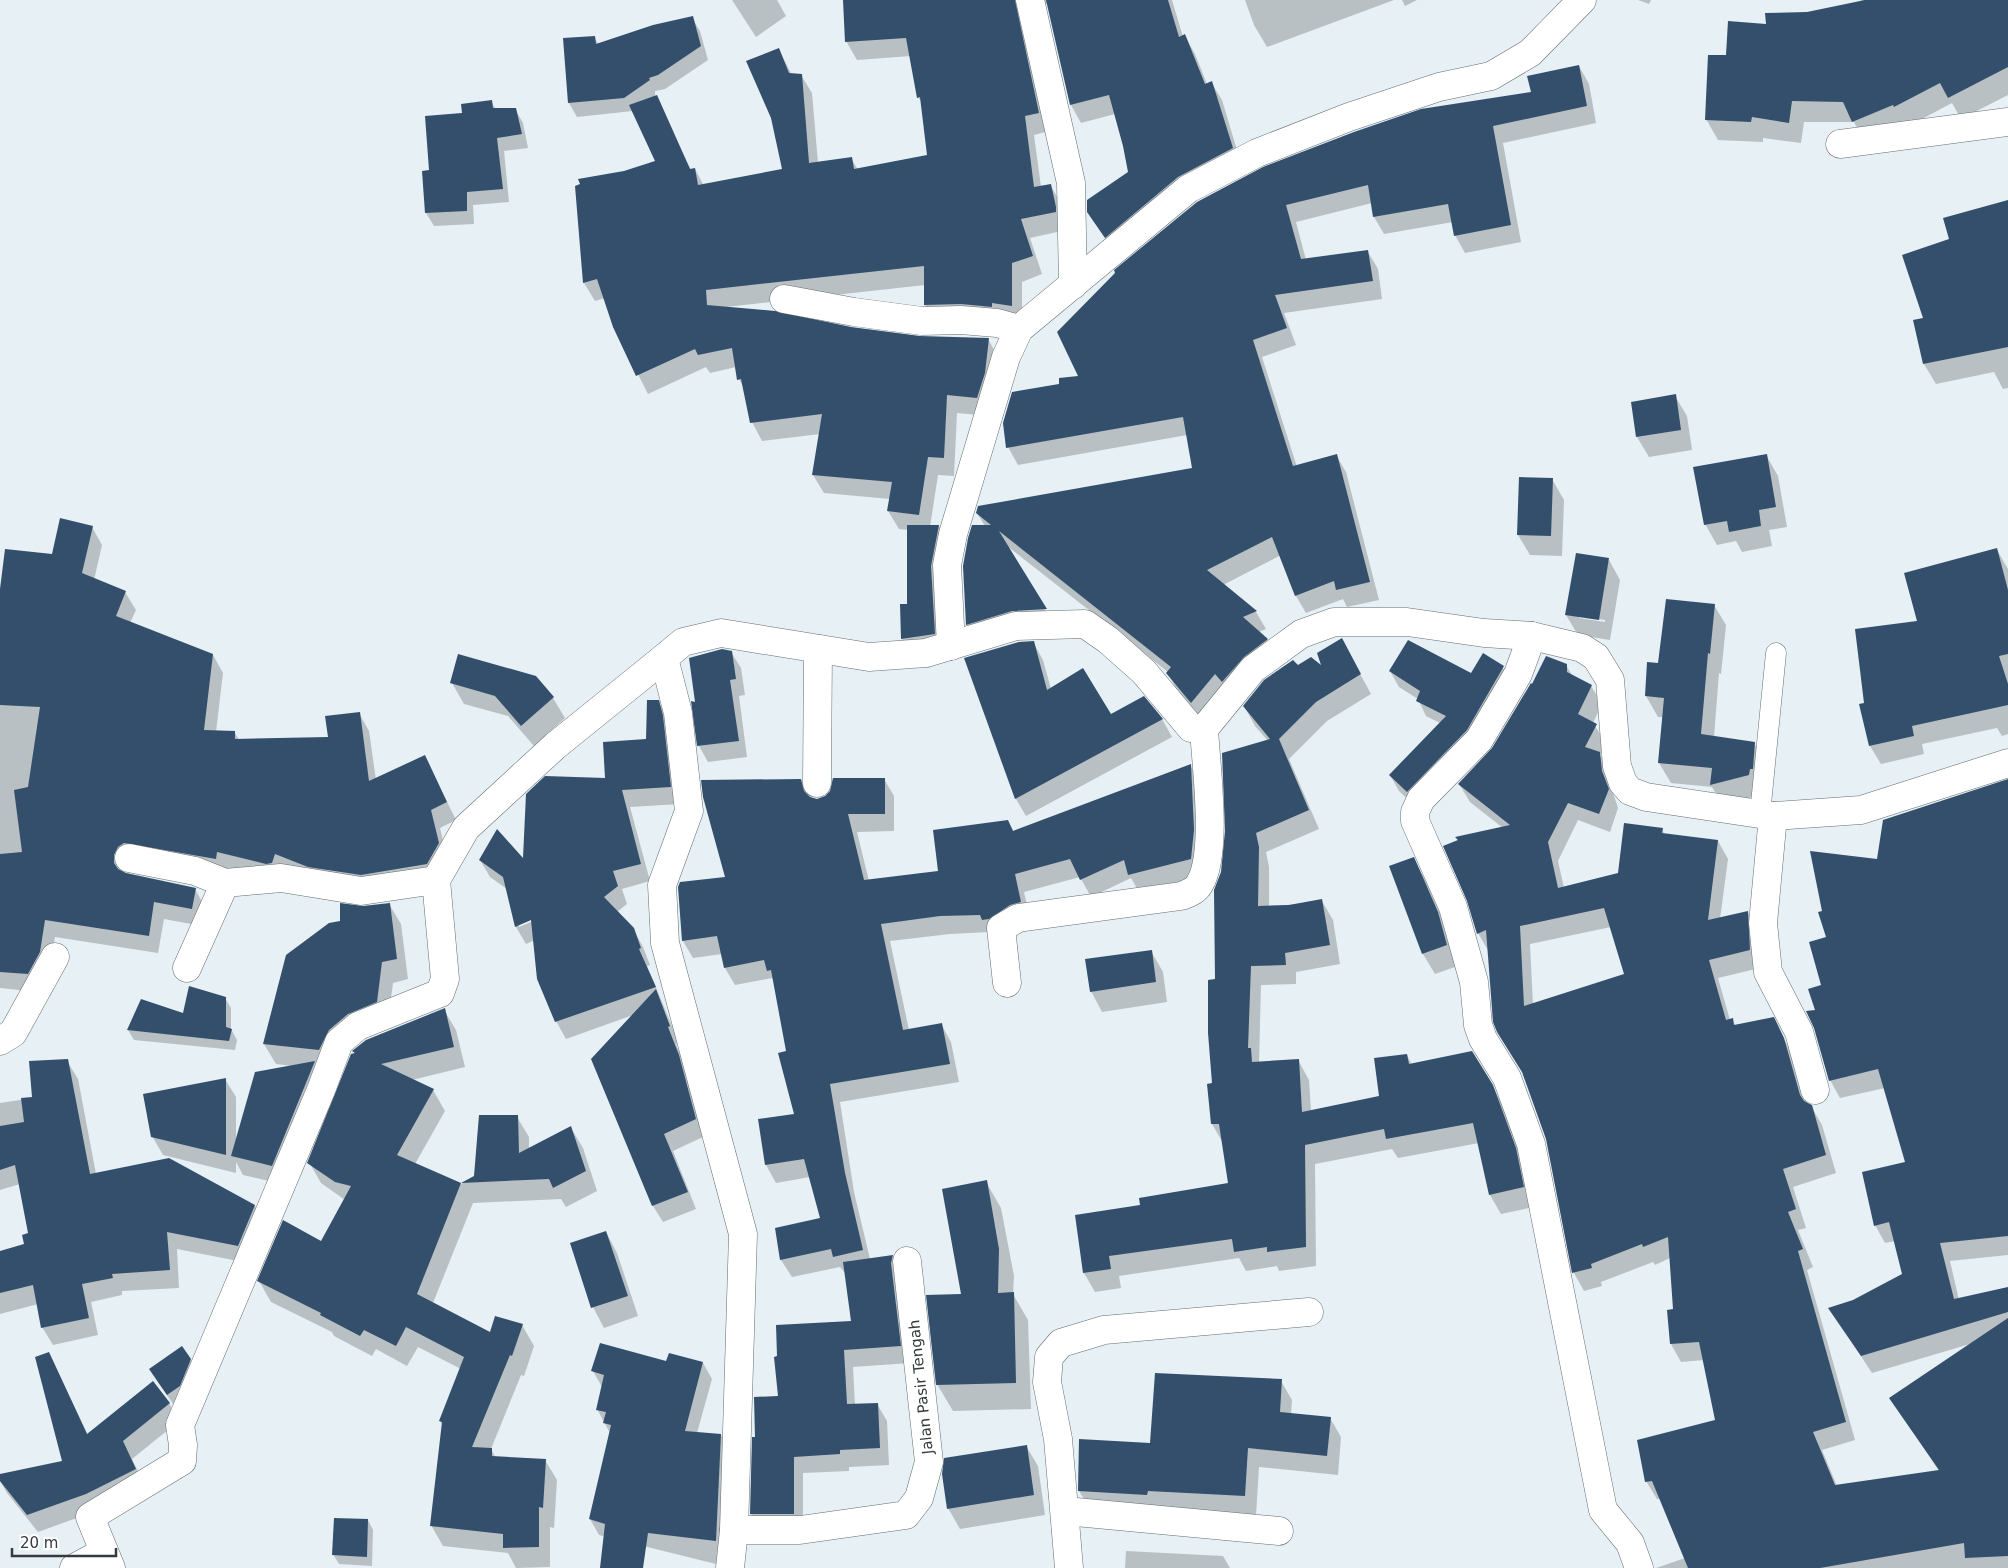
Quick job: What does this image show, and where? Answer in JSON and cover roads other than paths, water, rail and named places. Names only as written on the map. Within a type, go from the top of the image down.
[{"type":"street","points":[[1030,0],[1071,182],[1073,286]]},
{"type":"street","points":[[952,646],[947,565],[950,549],[1004,364],[1019,329],[1188,189],[1257,153],[1349,117],[1439,87],[1491,76],[1530,53],[1582,0]]},
{"type":"street","points":[[1840,144],[2008,122]]},
{"type":"street","points":[[784,299],[854,312],[922,321],[961,320],[997,323],[1019,329]]},
{"type":"street","points":[[1007,983],[1001,928],[1018,918],[1181,896],[1193,891],[1199,885],[1207,864],[1209,818],[1204,729],[1253,669],[1301,634],[1334,622],[1407,622],[1532,636],[1582,648],[1596,657],[1610,680],[1617,766],[1623,783],[1630,792],[1646,797],[1767,815],[1861,810],[2008,763]]},
{"type":"street","points":[[74,1568],[108,1560],[90,1517],[182,1461],[183,1445],[180,1425],[321,1090],[339,1042],[358,1026],[440,993],[445,979],[436,880],[466,828],[555,746],[683,642],[721,633],[869,658],[926,653],[1016,626],[1085,624],[1108,640],[1144,672],[1191,728],[1204,729]]},
{"type":"street","points":[[1532,636],[1518,674],[1480,740],[1421,799],[1415,812],[1415,820],[1453,907],[1474,982],[1478,1025],[1508,1078],[1531,1144],[1603,1510],[1630,1543],[1639,1568]]},
{"type":"street","points":[[817,782],[818,649]]},
{"type":"street","points":[[664,658],[678,713],[688,811],[662,885],[665,943],[744,1234],[734,1530],[730,1568]]},
{"type":"street","points":[[1767,815],[1763,923],[1768,972],[1799,1032],[1815,1090]]},
{"type":"street","points":[[130,858],[195,871],[224,883],[281,878],[362,891],[436,880]]},
{"type":"street","points":[[187,968],[224,883]]},
{"type":"street","points":[[0,1041],[13,1033],[55,957]]},
{"type":"street","name":"Jalan Pasir Tengah","points":[[734,1530],[800,1530],[906,1515],[919,1498],[929,1462],[907,1261]]},
{"type":"street","points":[[1069,1568],[1058,1439],[1047,1382],[1050,1357],[1061,1343],[1104,1330],[1309,1312]]},
{"type":"street","points":[[1065,1511],[1279,1531]]},
{"type":"lane","points":[[1767,815],[1776,653]]}]
